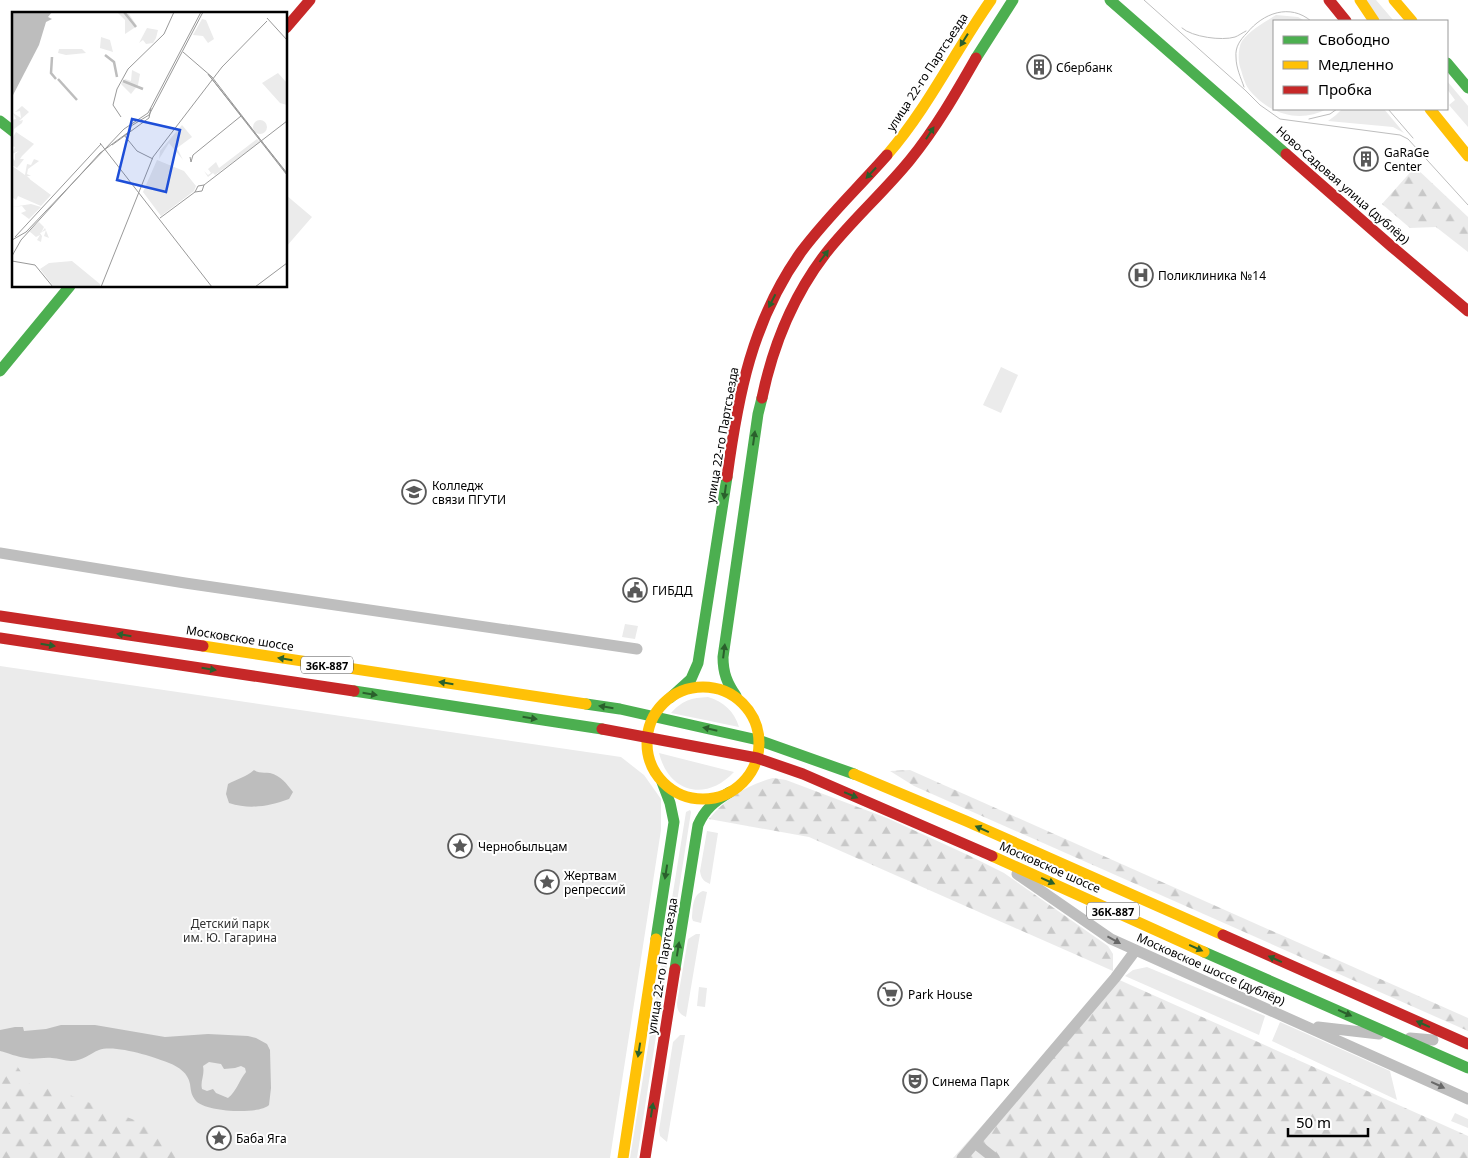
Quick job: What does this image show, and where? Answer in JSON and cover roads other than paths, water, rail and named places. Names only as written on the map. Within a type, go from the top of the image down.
[{"type":"main road","points":[[288,26],[310,0]]},
{"type":"main road","name":"улица 22-го Партсъезда","points":[[670,698],[689,682],[696,670],[716,557],[737,413],[750,357],[768,309],[791,267],[812,238],[882,162],[917,118],[964,39],[991,0]]},
{"type":"main road","points":[[736,696],[724,690],[692,689],[670,698],[661,706],[654,716],[649,732],[648,750],[650,762],[662,782],[674,791],[687,797],[716,798],[730,792],[750,774],[758,749],[757,730],[748,709],[726,683],[722,669],[758,414],[763,387],[774,351],[784,324],[806,281],[826,253],[897,176],[927,138],[990,34],[1013,0]]},
{"type":"main road","name":"Ново-Садовая улица (дублёр)","points":[[1110,0],[1390,246],[1468,311]]},
{"type":"main road","points":[[1329,0],[1345,20]]},
{"type":"main road","points":[[1360,0],[1373,20]]},
{"type":"main road","points":[[1394,0],[1411,20]]},
{"type":"main road","points":[[1448,64],[1468,88]]},
{"type":"main road","points":[[1431,110],[1468,156]]},
{"type":"main road","points":[[0,121],[12,130]]},
{"type":"main road","points":[[0,371],[68,288]]},
{"type":"main road","name":"Московское шоссе","points":[[0,616],[620,709],[654,716],[758,749],[858,776],[1468,1044]]},
{"type":"main road","name":"Московское шоссе","points":[[0,627],[562,711],[649,732]]},
{"type":"main road","name":"Московское шоссе","points":[[0,638],[758,749],[882,796],[959,832],[1196,936]]},
{"type":"main road","name":"Московское шоссе","points":[[758,749],[803,774],[1468,1068]]},
{"type":"main road","name":"улица 22-го Партсъезда","points":[[623,1158],[674,822],[670,803],[662,782]]},
{"type":"main road","name":"улица 22-го Партсъезда","points":[[645,1158],[698,825],[704,811],[711,804],[730,792]]},
{"type":"main road","points":[[1324,992],[1468,1056]]},
{"type":"street","points":[[0,553],[185,583],[637,649]]},
{"type":"street","name":"Московское шоссе (дублёр)","points":[[959,832],[1111,939],[1468,1099]]},
{"type":"street","points":[[962,1158],[1115,978],[1135,950]]},
{"type":"street","name":"Московское шоссе (дублёр)","points":[[1306,1026],[1433,1040]]},
{"type":"street","points":[[975,1143],[994,1158]]},
{"type":"tram line","points":[[1144,0],[1260,105],[1280,119],[1400,135],[1408,139],[1468,205]]},
{"type":"tram line","points":[[1244,87],[1237,65],[1236,50],[1240,41],[1253,26],[1269,16],[1286,12],[1294,12],[1309,20]]},
{"type":"tram line","points":[[1182,28],[1193,34],[1215,38],[1235,37],[1246,31]]},
{"type":"tram line","points":[[1309,119],[1330,114],[1336,110]]},
{"type":"tram line","points":[[1389,110],[1413,138]]},
{"type":"place","name":"Сбербанк","points":[[1039,67]]},
{"type":"place","name":"GaRaGe Center","points":[[1366,159]]},
{"type":"place","name":"Поликлиника №14","points":[[1141,275]]},
{"type":"place","name":"Колледж связи ПГУТИ","points":[[414,492]]},
{"type":"place","name":"ГИБДД","points":[[635,590]]},
{"type":"place","name":"Чернобыльцам","points":[[460,846]]},
{"type":"place","name":"Жертвам репрессий","points":[[547,882]]},
{"type":"place","name":"Park House","points":[[890,994]]},
{"type":"place","name":"Синема Парк","points":[[915,1081]]},
{"type":"place","name":"Баба Яга","points":[[219,1138]]},
{"type":"park label","name":"Детский парк им. Ю. Гагарина","points":[[230,930]]}]
